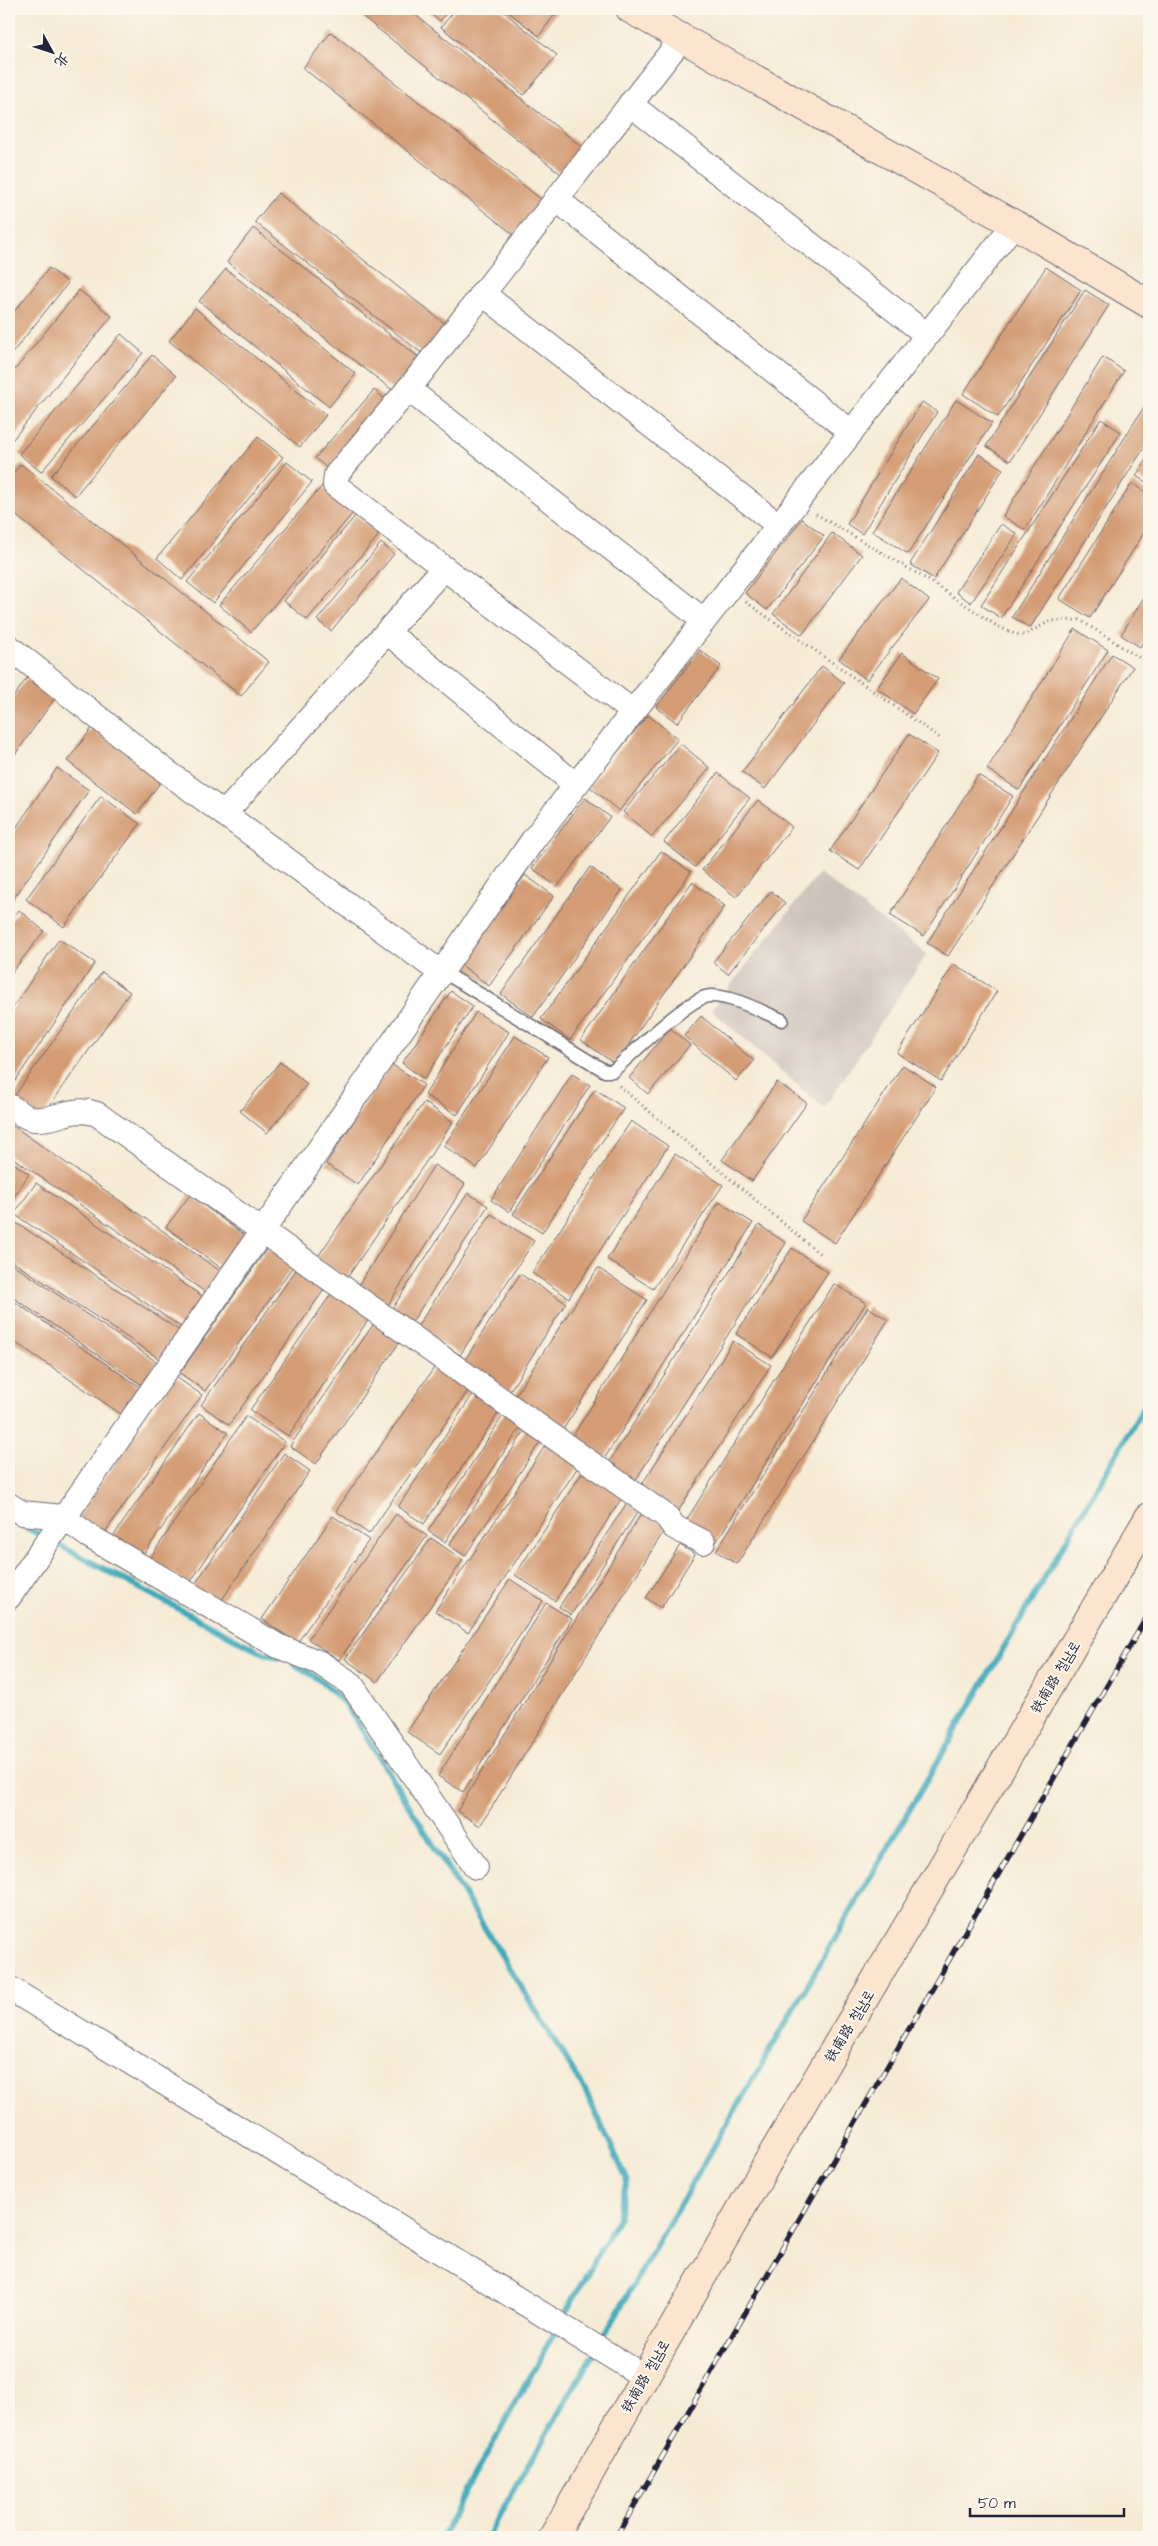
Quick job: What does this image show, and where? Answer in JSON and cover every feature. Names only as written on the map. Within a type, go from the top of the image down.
[{"type":"street","points":[[630,9],[1014,224],[1149,304]]},
{"type":"street","points":[[632,711],[335,485],[336,475],[408,389],[682,38]]},
{"type":"street","points":[[630,104],[927,335]]},
{"type":"street","points":[[556,199],[851,432]]},
{"type":"street","points":[[9,1597],[261,1231],[574,784],[1014,224]]},
{"type":"street","points":[[482,292],[778,524]]},
{"type":"street","points":[[408,389],[703,620]]},
{"type":"street","points":[[224,814],[444,568]]},
{"type":"street","points":[[387,632],[574,784]]},
{"type":"street","points":[[9,647],[163,769],[441,972]]},
{"type":"street","points":[[9,1106],[32,1119],[44,1118],[79,1109],[97,1114],[667,1517],[674,1528],[703,1542]]},
{"type":"street","points":[[9,1506],[52,1534],[89,1536],[278,1646],[320,1663],[351,1684],[476,1867]]},
{"type":"street","name":"铁南路 철남로","points":[[552,2537],[769,2160],[1149,1517]]},
{"type":"street","points":[[9,1988],[645,2377]]},
{"type":"lane","points":[[441,972],[606,1071],[613,1071],[682,1009],[707,996],[734,1001],[782,1020]]},
{"type":"path","points":[[796,502],[928,580],[997,626],[1015,634],[1024,635],[1050,621],[1080,620],[1149,664]]},
{"type":"path","points":[[727,589],[940,738]]},
{"type":"path","points":[[606,1071],[615,1083],[820,1254]]},
{"type":"shaded area","points":[[819,873],[927,954],[824,1108],[711,1010]]},
{"type":"building","points":[[353,9],[408,9],[582,147],[561,174]]},
{"type":"building","points":[[424,9],[449,9],[440,21]]},
{"type":"building","points":[[456,9],[500,9],[557,55],[524,95],[441,27]]},
{"type":"building","points":[[505,9],[556,9],[558,10],[539,36]]},
{"type":"building","points":[[331,32],[542,200],[514,235],[303,68]]},
{"type":"building","points":[[278,193],[448,326],[424,355],[255,222]]},
{"type":"building","points":[[253,228],[421,359],[395,392],[227,262]]},
{"type":"building","points":[[1046,267],[1081,290],[998,417],[963,394]]},
{"type":"building","points":[[49,268],[68,283],[9,357],[9,318]]},
{"type":"building","points":[[226,269],[356,374],[329,407],[199,301]]},
{"type":"building","points":[[79,290],[112,316],[9,444],[9,377]]},
{"type":"building","points":[[1085,290],[1109,305],[1010,461],[986,446]]},
{"type":"building","points":[[195,308],[326,415],[300,447],[169,341]]},
{"type":"building","points":[[121,334],[143,353],[41,472],[19,454]]},
{"type":"building","points":[[152,355],[176,376],[75,496],[51,476]]},
{"type":"building","points":[[1103,357],[1124,371],[1025,530],[1003,516]]},
{"type":"building","points":[[374,390],[388,401],[329,470],[315,458]]},
{"type":"building","points":[[1149,399],[1149,440],[1030,628],[1012,617]]},
{"type":"building","points":[[956,400],[992,423],[908,554],[872,531]]},
{"type":"building","points":[[922,402],[937,412],[862,534],[847,524]]},
{"type":"building","points":[[1101,419],[1121,432],[1001,618],[981,605]]},
{"type":"building","points":[[258,437],[283,457],[182,580],[157,558]]},
{"type":"building","points":[[979,454],[1003,469],[934,579],[910,564]]},
{"type":"building","points":[[1149,455],[1149,484],[1136,476]]},
{"type":"building","points":[[287,462],[312,482],[213,603],[187,582]]},
{"type":"building","points":[[21,464],[269,662],[241,696],[9,510],[9,479]]},
{"type":"building","points":[[1132,483],[1149,494],[1149,525],[1090,618],[1059,599]]},
{"type":"building","points":[[322,486],[353,513],[251,632],[219,605]]},
{"type":"building","points":[[356,515],[379,535],[307,620],[284,601]]},
{"type":"building","points":[[802,519],[824,536],[767,610],[745,593]]},
{"type":"building","points":[[1001,524],[1017,534],[971,603],[956,592]]},
{"type":"building","points":[[832,533],[862,555],[802,635],[773,614]]},
{"type":"building","points":[[381,543],[394,554],[331,631],[317,620]]},
{"type":"building","points":[[901,578],[929,600],[867,680],[839,659]]},
{"type":"building","points":[[1149,589],[1149,631],[1140,647],[1121,635]]},
{"type":"building","points":[[1075,629],[1108,650],[1019,790],[987,769]]},
{"type":"building","points":[[700,650],[721,666],[677,723],[656,707]]},
{"type":"building","points":[[902,653],[938,679],[913,714],[877,688]]},
{"type":"building","points":[[1112,654],[1133,667],[948,956],[927,943]]},
{"type":"building","points":[[822,666],[844,683],[765,789],[742,772]]},
{"type":"building","points":[[27,678],[55,698],[9,763],[9,703]]},
{"type":"building","points":[[648,715],[678,739],[619,811],[589,786]]},
{"type":"building","points":[[92,728],[162,780],[137,814],[67,761]]},
{"type":"building","points":[[909,734],[938,753],[859,870],[830,851]]},
{"type":"building","points":[[681,744],[710,768],[652,837],[623,812]]},
{"type":"building","points":[[57,768],[89,790],[9,905],[9,838]]},
{"type":"building","points":[[718,773],[750,798],[695,867],[664,842]]},
{"type":"building","points":[[978,775],[1013,796],[924,936],[890,915]]},
{"type":"building","points":[[101,796],[140,824],[64,927],[26,899]]},
{"type":"building","points":[[585,798],[610,817],[557,887],[532,868]]},
{"type":"building","points":[[758,800],[792,827],[736,897],[702,870]]},
{"type":"building","points":[[661,851],[691,872],[570,1040],[541,1019]]},
{"type":"building","points":[[590,867],[622,890],[533,1017],[501,994]]},
{"type":"building","points":[[525,875],[554,896],[489,986],[460,964]]},
{"type":"building","points":[[692,882],[725,906],[615,1064],[581,1040]]},
{"type":"building","points":[[771,891],[785,903],[728,974],[713,962]]},
{"type":"building","points":[[19,910],[44,931],[9,976],[9,923]]},
{"type":"building","points":[[59,939],[95,963],[9,1090],[9,1013]]},
{"type":"building","points":[[954,964],[997,991],[941,1081],[897,1053]]},
{"type":"building","points":[[102,972],[130,992],[41,1118],[13,1098]]},
{"type":"building","points":[[451,991],[473,1006],[424,1079],[402,1063]]},
{"type":"building","points":[[476,1012],[509,1032],[457,1115],[425,1095]]},
{"type":"building","points":[[701,1016],[754,1061],[736,1081],[684,1036]]},
{"type":"building","points":[[670,1028],[690,1045],[648,1094],[629,1078]]},
{"type":"building","points":[[515,1036],[548,1057],[477,1168],[444,1146]]},
{"type":"building","points":[[280,1062],[307,1084],[267,1133],[240,1111]]},
{"type":"building","points":[[391,1064],[424,1085],[358,1185],[326,1164]]},
{"type":"building","points":[[903,1065],[936,1087],[835,1243],[801,1221]]},
{"type":"building","points":[[572,1074],[590,1085],[509,1212],[491,1200]]},
{"type":"building","points":[[777,1082],[807,1103],[752,1181],[722,1160]]},
{"type":"building","points":[[595,1089],[624,1108],[542,1233],[513,1214]]},
{"type":"building","points":[[424,1102],[453,1122],[347,1278],[317,1258]]},
{"type":"building","points":[[631,1121],[668,1146],[569,1298],[532,1273]]},
{"type":"building","points":[[9,1123],[220,1271],[205,1292],[9,1155]]},
{"type":"building","points":[[675,1154],[723,1185],[653,1289],[607,1259]]},
{"type":"building","points":[[9,1160],[29,1174],[9,1204]]},
{"type":"building","points":[[434,1165],[465,1184],[388,1305],[358,1286]]},
{"type":"building","points":[[36,1183],[202,1296],[181,1327],[14,1214]]},
{"type":"building","points":[[468,1193],[488,1206],[412,1322],[392,1309]]},
{"type":"building","points":[[190,1195],[245,1236],[221,1268],[166,1227]]},
{"type":"building","points":[[719,1202],[753,1223],[604,1459],[571,1439]]},
{"type":"building","points":[[491,1214],[534,1241],[460,1355],[417,1327]]},
{"type":"building","points":[[9,1218],[180,1331],[161,1360],[9,1259]]},
{"type":"building","points":[[759,1225],[786,1243],[633,1484],[606,1467]]},
{"type":"building","points":[[268,1247],[294,1265],[205,1391],[180,1373]]},
{"type":"building","points":[[792,1248],[828,1272],[772,1357],[736,1334]]},
{"type":"building","points":[[11,1263],[157,1362],[142,1385],[9,1295],[9,1266]]},
{"type":"building","points":[[298,1267],[326,1287],[229,1425],[201,1405]]},
{"type":"building","points":[[598,1268],[647,1300],[562,1431],[513,1399]]},
{"type":"building","points":[[520,1274],[566,1303],[509,1392],[463,1363]]},
{"type":"building","points":[[834,1284],[866,1303],[715,1544],[684,1524]]},
{"type":"building","points":[[334,1290],[371,1316],[288,1436],[250,1410]]},
{"type":"building","points":[[9,1298],[140,1387],[121,1414],[9,1338]]},
{"type":"building","points":[[868,1307],[888,1320],[737,1564],[716,1551]]},
{"type":"building","points":[[377,1319],[403,1337],[316,1464],[290,1446]]},
{"type":"building","points":[[733,1341],[771,1365],[677,1513],[639,1489]]},
{"type":"building","points":[[438,1362],[472,1385],[369,1534],[336,1511]]},
{"type":"building","points":[[176,1377],[202,1395],[103,1535],[78,1517]]},
{"type":"building","points":[[477,1388],[503,1406],[424,1524],[398,1507]]},
{"type":"building","points":[[506,1411],[523,1423],[445,1542],[428,1531]]},
{"type":"building","points":[[199,1413],[228,1433],[141,1558],[112,1538]]},
{"type":"building","points":[[246,1416],[285,1442],[189,1584],[150,1558]]},
{"type":"building","points":[[528,1426],[544,1436],[465,1556],[449,1545]]},
{"type":"building","points":[[547,1443],[580,1464],[468,1633],[435,1611]]},
{"type":"building","points":[[284,1453],[310,1471],[219,1604],[193,1587]]},
{"type":"building","points":[[586,1467],[625,1493],[555,1601],[515,1575]]},
{"type":"building","points":[[630,1498],[642,1505],[571,1615],[559,1607]]},
{"type":"building","points":[[643,1511],[667,1526],[480,1826],[457,1811]]},
{"type":"building","points":[[396,1514],[427,1536],[339,1660],[308,1639]]},
{"type":"building","points":[[333,1516],[369,1540],[297,1643],[262,1619]]},
{"type":"building","points":[[431,1538],[463,1560],[377,1682],[345,1659]]},
{"type":"building","points":[[680,1545],[695,1554],[661,1608],[646,1598]]},
{"type":"building","points":[[510,1579],[543,1601],[440,1754],[407,1732]]},
{"type":"building","points":[[546,1603],[572,1619],[463,1792],[438,1776]]},
{"type":"waterway","points":[[599,2344],[1149,1398]]},
{"type":"waterway","points":[[12,1520],[258,1651],[278,1658]]},
{"type":"waterway","points":[[295,1665],[328,1687],[354,1717],[585,2090],[627,2180],[617,2220],[441,2537]]},
{"type":"waterway","points":[[487,2537],[594,2352]]},
{"type":"railway","points":[[616,2537],[1149,1613]]}]
